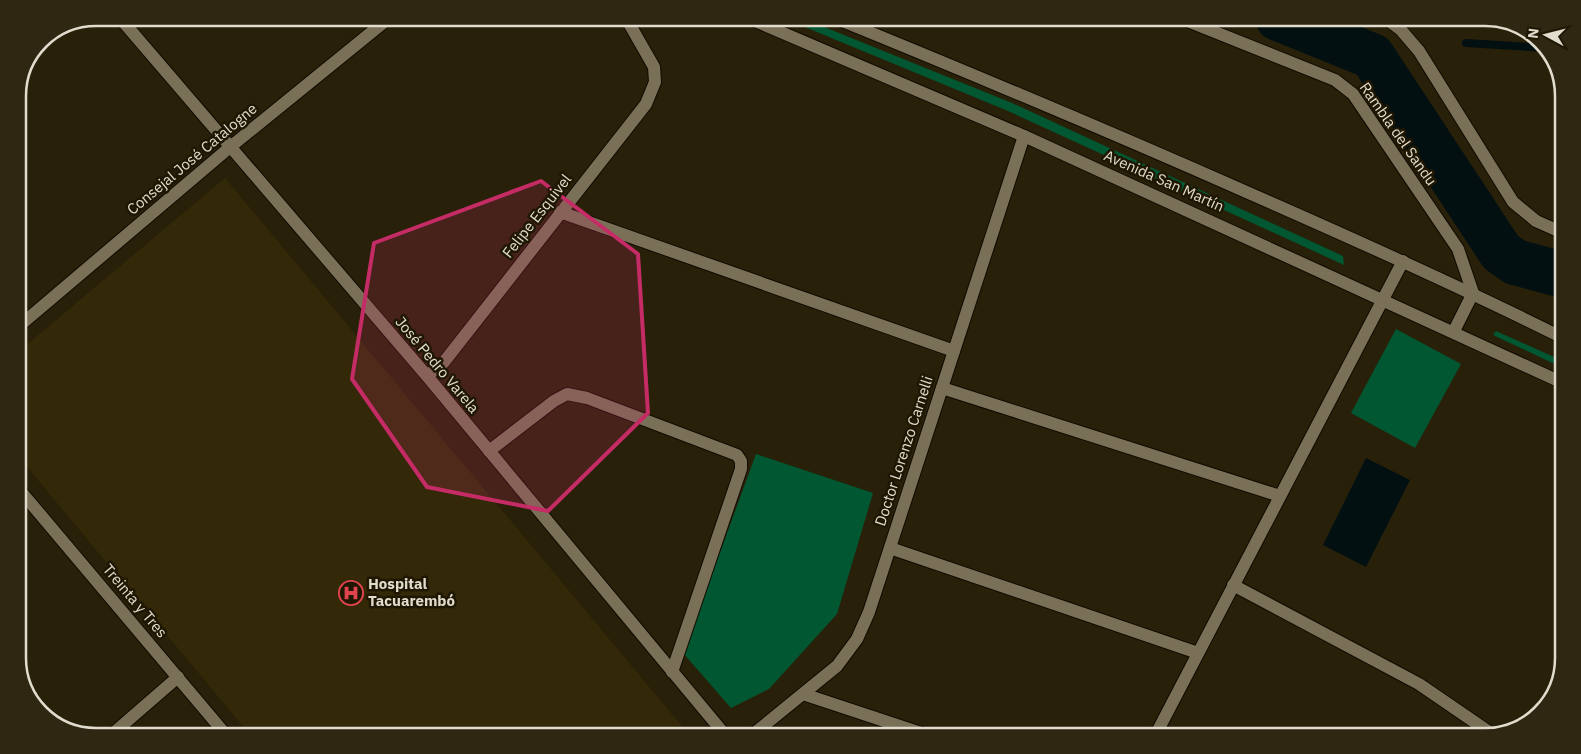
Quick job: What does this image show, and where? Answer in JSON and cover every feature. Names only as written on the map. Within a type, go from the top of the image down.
[{"type":"street","name":"José Pedro Varela","points":[[127,26],[229,148],[427,376],[719,728]]},
{"type":"street","name":"Consejal José Catalogne","points":[[26,320],[229,148],[379,26]]},
{"type":"street","name":"Felipe Esquivel","points":[[427,376],[444,362],[646,104],[655,82],[654,67],[631,26]]},
{"type":"street","name":"Avenida San Martín","points":[[767,26],[1024,136],[1454,331],[1555,379]]},
{"type":"street","name":"Avenida San Martín","points":[[855,26],[1037,100],[1474,293],[1555,334]]},
{"type":"street","name":"Rambla del Sandu","points":[[1200,26],[1335,80],[1353,94],[1458,249],[1474,293]]},
{"type":"street","points":[[1396,26],[1419,51],[1513,202],[1536,221],[1555,229]]},
{"type":"street","name":"Doctor Lorenzo Carnelli","points":[[761,728],[837,666],[857,639],[869,612],[1024,136]]},
{"type":"street","points":[[560,212],[954,351]]},
{"type":"street","points":[[1159,728],[1403,261]]},
{"type":"street","points":[[1454,331],[1474,293]]},
{"type":"street","points":[[942,388],[1280,496]]},
{"type":"street","points":[[489,451],[554,401],[567,394],[588,398],[737,455],[741,461],[741,469],[672,672]]},
{"type":"street","name":"Treinta y Tres","points":[[26,497],[220,728]]},
{"type":"street","points":[[890,548],[1198,653]]},
{"type":"street","points":[[1233,585],[1419,684],[1483,728]]},
{"type":"street","points":[[119,728],[178,677]]},
{"type":"street","points":[[803,694],[906,728]]},
{"type":"highlighted area","points":[[541,181],[638,254],[648,413],[548,511],[427,487],[352,379],[374,243]]},
{"type":"shaded area","name":"Hospital Tacuarembó","points":[[225,178],[683,728],[244,728],[26,466],[26,345]]},
{"type":"shaded area","points":[[1366,458],[1410,480],[1366,567],[1323,545]]},
{"type":"green space","points":[[802,26],[822,26],[1012,103],[1343,256],[1344,265],[1008,111]]},
{"type":"green space","points":[[1396,329],[1461,364],[1415,448],[1351,413]]},
{"type":"green space","points":[[1496,331],[1555,357],[1555,364],[1493,335]]},
{"type":"green space","points":[[756,454],[873,493],[837,614],[769,689],[731,708],[683,653]]},
{"type":"waterway","points":[[1298,26],[1372,56],[1501,252],[1515,262],[1555,273]]},
{"type":"waterway","points":[[1466,43],[1521,46]]},
{"type":"place","name":"Hospital Tacuarembó","points":[[351,593]]}]
